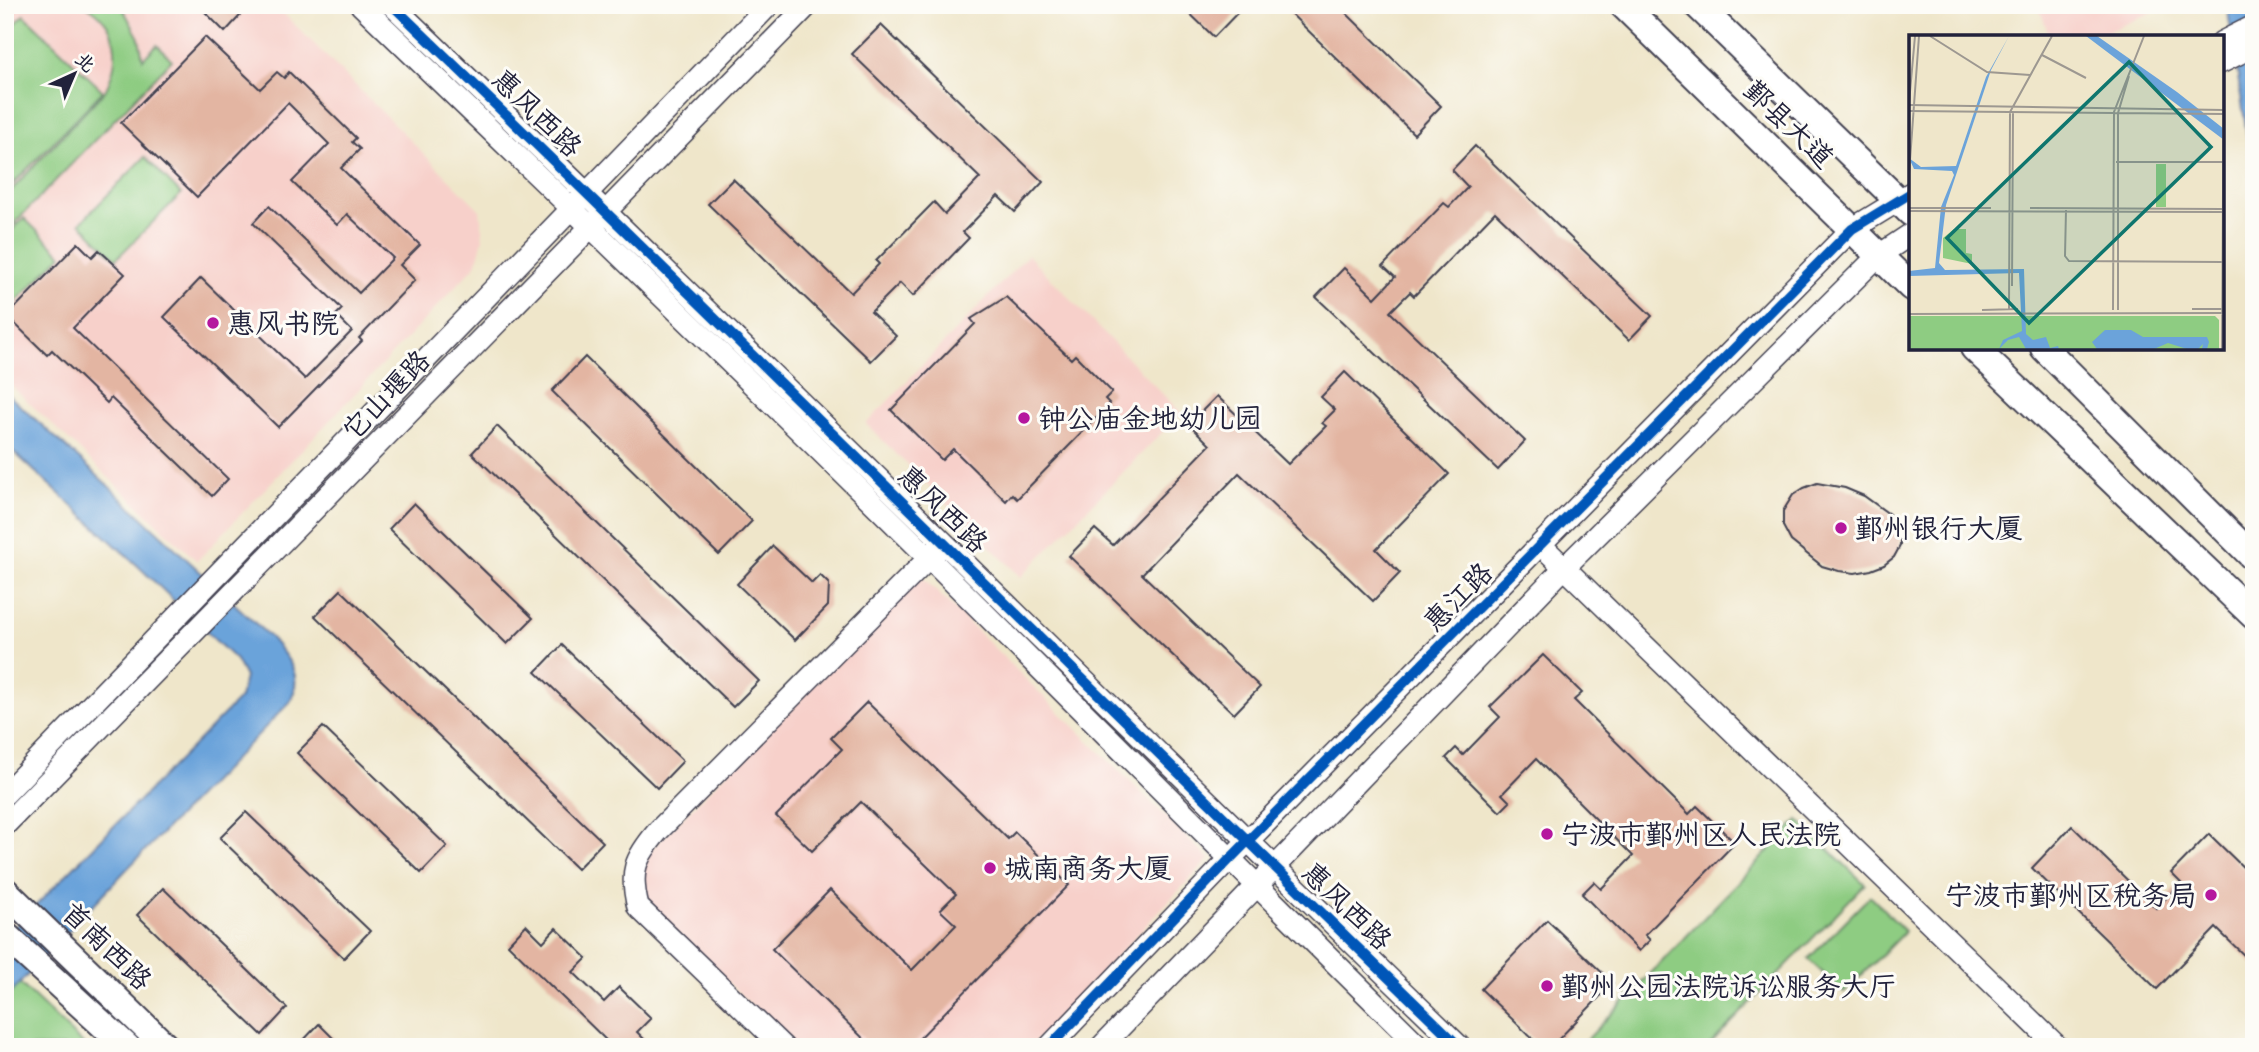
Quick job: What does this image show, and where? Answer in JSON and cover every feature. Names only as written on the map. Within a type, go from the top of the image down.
[{"type":"main road","name":"鄞县大道","points":[[1623,5],[1909,285]]},
{"type":"main road","name":"鄞县大道","points":[[1697,5],[1907,202]]},
{"type":"main road","points":[[1976,350],[2254,617]]},
{"type":"main road","points":[[2046,350],[2254,558]]},
{"type":"main road","name":"首南西路","points":[[5,891],[166,1047]]},
{"type":"main road","points":[[5,935],[127,1047]]},
{"type":"street","points":[[361,5],[579,200],[591,226],[1420,1047]]},
{"type":"street","name":"惠风西路","points":[[392,5],[579,200],[607,211],[1273,867],[1460,1047]]},
{"type":"street","name":"它山堰路","points":[[5,794],[769,5]]},
{"type":"street","name":"它山堰路","points":[[5,825],[808,5]]},
{"type":"street","points":[[2224,41],[2254,26]]},
{"type":"street","points":[[2224,61],[2254,46]]},
{"type":"street","name":"惠江路","points":[[1049,1047],[1229,860],[1852,229],[1907,202]]},
{"type":"street","name":"惠江路","points":[[1101,1047],[1564,568],[1878,256],[1909,235]]},
{"type":"street","points":[[783,1047],[638,906],[633,888],[633,869],[644,847],[658,831],[944,542]]},
{"type":"street","points":[[1541,545],[2058,1047]]},
{"type":"shaded area","name":"惠风书院","points":[[5,5],[275,5],[480,210],[483,239],[476,265],[197,561],[5,380]]},
{"type":"shaded area","points":[[2038,5],[2169,5],[2100,35],[2049,35]]},
{"type":"shaded area","name":"钟公庙金地幼儿园","points":[[1028,255],[1181,413],[1021,577],[866,424]]},
{"type":"shaded area","points":[[921,576],[1209,859],[1030,1047],[795,1047],[650,907],[642,885],[640,869],[651,850]]},
{"type":"green space","points":[[85,5],[121,5],[139,38],[143,59],[157,45],[172,60],[5,233],[5,197],[105,91],[110,79],[115,54],[111,32],[105,22]]},
{"type":"green space","points":[[24,15],[103,91],[5,192],[5,34]]},
{"type":"green space","points":[[145,157],[181,194],[116,259],[80,223]]},
{"type":"green space","points":[[24,218],[62,255],[5,313],[5,237]]},
{"type":"green space","points":[[1798,820],[1865,884],[1708,1047],[1580,1047]]},
{"type":"green space","points":[[1870,896],[1905,931],[1844,993],[1808,959]]},
{"type":"green space","points":[[5,969],[86,1047],[5,1047]]},
{"type":"water","points":[[2227,5],[2254,5],[2254,181]]},
{"type":"water","points":[[5,392],[271,638],[289,660],[295,675],[295,684],[290,702],[5,999],[5,937],[240,698],[245,677],[236,660],[5,444]]},
{"type":"building","points":[[198,5],[250,5],[225,32]]},
{"type":"building","points":[[1181,5],[1245,5],[1214,37]]},
{"type":"building","points":[[1282,5],[1338,5],[1441,106],[1414,134]]},
{"type":"building","points":[[881,25],[1043,182],[1015,212],[998,196],[963,232],[969,238],[913,296],[900,283],[871,312],[896,336],[871,361],[708,204],[733,179],[851,293],[879,264],[876,261],[934,202],[945,214],[980,178],[852,54]]},
{"type":"building","points":[[205,37],[260,89],[277,72],[284,78],[289,72],[356,138],[352,142],[360,149],[341,168],[420,245],[400,265],[415,280],[359,338],[362,341],[278,427],[164,317],[201,278],[305,379],[352,331],[336,315],[342,309],[253,223],[269,206],[359,293],[393,258],[347,214],[337,225],[292,182],[329,144],[288,103],[197,197],[121,123]]},
{"type":"building","points":[[1475,146],[1652,316],[1629,340],[1495,212],[1414,296],[1410,292],[1390,312],[1525,441],[1498,470],[1316,297],[1344,268],[1375,298],[1395,277],[1383,266],[1444,203],[1449,207],[1468,187],[1452,170]]},
{"type":"building","points":[[78,243],[92,257],[99,250],[125,274],[73,328],[228,479],[212,496],[111,398],[107,403],[52,350],[47,355],[7,316]]},
{"type":"building","points":[[1006,297],[1071,359],[1075,355],[1112,392],[1105,399],[1110,404],[1017,499],[1012,494],[1006,501],[953,449],[942,460],[891,410],[975,324],[971,319]]},
{"type":"building","points":[[585,357],[752,521],[719,555],[552,391]]},
{"type":"building","points":[[1345,372],[1449,474],[1376,549],[1400,573],[1373,601],[1239,473],[1142,574],[1260,687],[1234,714],[1069,556],[1095,529],[1113,545],[1210,445],[1189,424],[1217,396],[1288,464],[1326,426],[1322,423],[1335,410],[1321,397]]},
{"type":"building","points":[[497,426],[759,681],[733,707],[472,453]]},
{"type":"building","name":"鄞州银行大厦","points":[[1817,483],[1845,488],[1864,496],[1889,514],[1900,530],[1900,546],[1894,557],[1871,570],[1855,573],[1839,571],[1822,566],[1791,541],[1783,526],[1783,511],[1793,495]]},
{"type":"building","points":[[414,503],[533,618],[507,644],[389,529]]},
{"type":"building","points":[[773,546],[812,583],[820,575],[829,584],[828,606],[795,640],[737,584]]},
{"type":"building","points":[[341,590],[603,842],[577,869],[315,616]]},
{"type":"building","points":[[562,645],[683,761],[657,788],[536,672]]},
{"type":"building","points":[[1543,655],[1582,693],[1574,700],[1689,814],[1697,806],[1735,843],[1645,935],[1650,940],[1639,951],[1582,894],[1594,882],[1601,889],[1633,856],[1536,759],[1502,794],[1510,802],[1500,812],[1446,758],[1456,748],[1463,755],[1500,717],[1490,707]]},
{"type":"building","name":"城南商务大厦","points":[[867,702],[1008,839],[1015,832],[1069,885],[911,1047],[872,1047],[772,949],[830,890],[912,970],[956,925],[940,910],[956,894],[861,802],[812,851],[776,816],[842,749],[831,738]]},
{"type":"building","points":[[323,727],[447,846],[421,873],[297,753]]},
{"type":"building","points":[[246,812],[370,931],[344,958],[220,838]]},
{"type":"building","name":"宁波市鄞州区税务局","points":[[2072,826],[2156,908],[2181,883],[2171,873],[2209,834],[2254,878],[2254,965],[2216,928],[2157,989],[2032,868]]},
{"type":"building","points":[[163,888],[287,1008],[262,1035],[137,915]]},
{"type":"building","name":"鄞州公园法院诉讼服务大厅","points":[[1547,920],[1613,983],[1551,1047],[1541,1047],[1481,989]]},
{"type":"building","points":[[526,925],[543,942],[556,928],[587,958],[573,972],[604,1002],[619,987],[651,1018],[637,1032],[652,1047],[613,1047],[508,944]]},
{"type":"building","points":[[319,1024],[342,1047],[297,1047]]},
{"type":"cycle path","points":[[392,5],[1460,1047]]},
{"type":"cycle path","points":[[1049,1047],[1229,860],[1852,229],[1909,194]]},
{"type":"place","name":"惠风书院","points":[[213,323]]},
{"type":"place","name":"钟公庙金地幼儿园","points":[[1024,418]]},
{"type":"place","name":"鄞州银行大厦","points":[[1841,528]]},
{"type":"place","name":"宁波市鄞州区人民法院","points":[[1547,834]]},
{"type":"place","name":"城南商务大厦","points":[[990,868]]},
{"type":"place","name":"宁波市鄞州区税务局","points":[[2211,895]]},
{"type":"place","name":"鄞州公园法院诉讼服务大厅","points":[[1547,986]]}]
